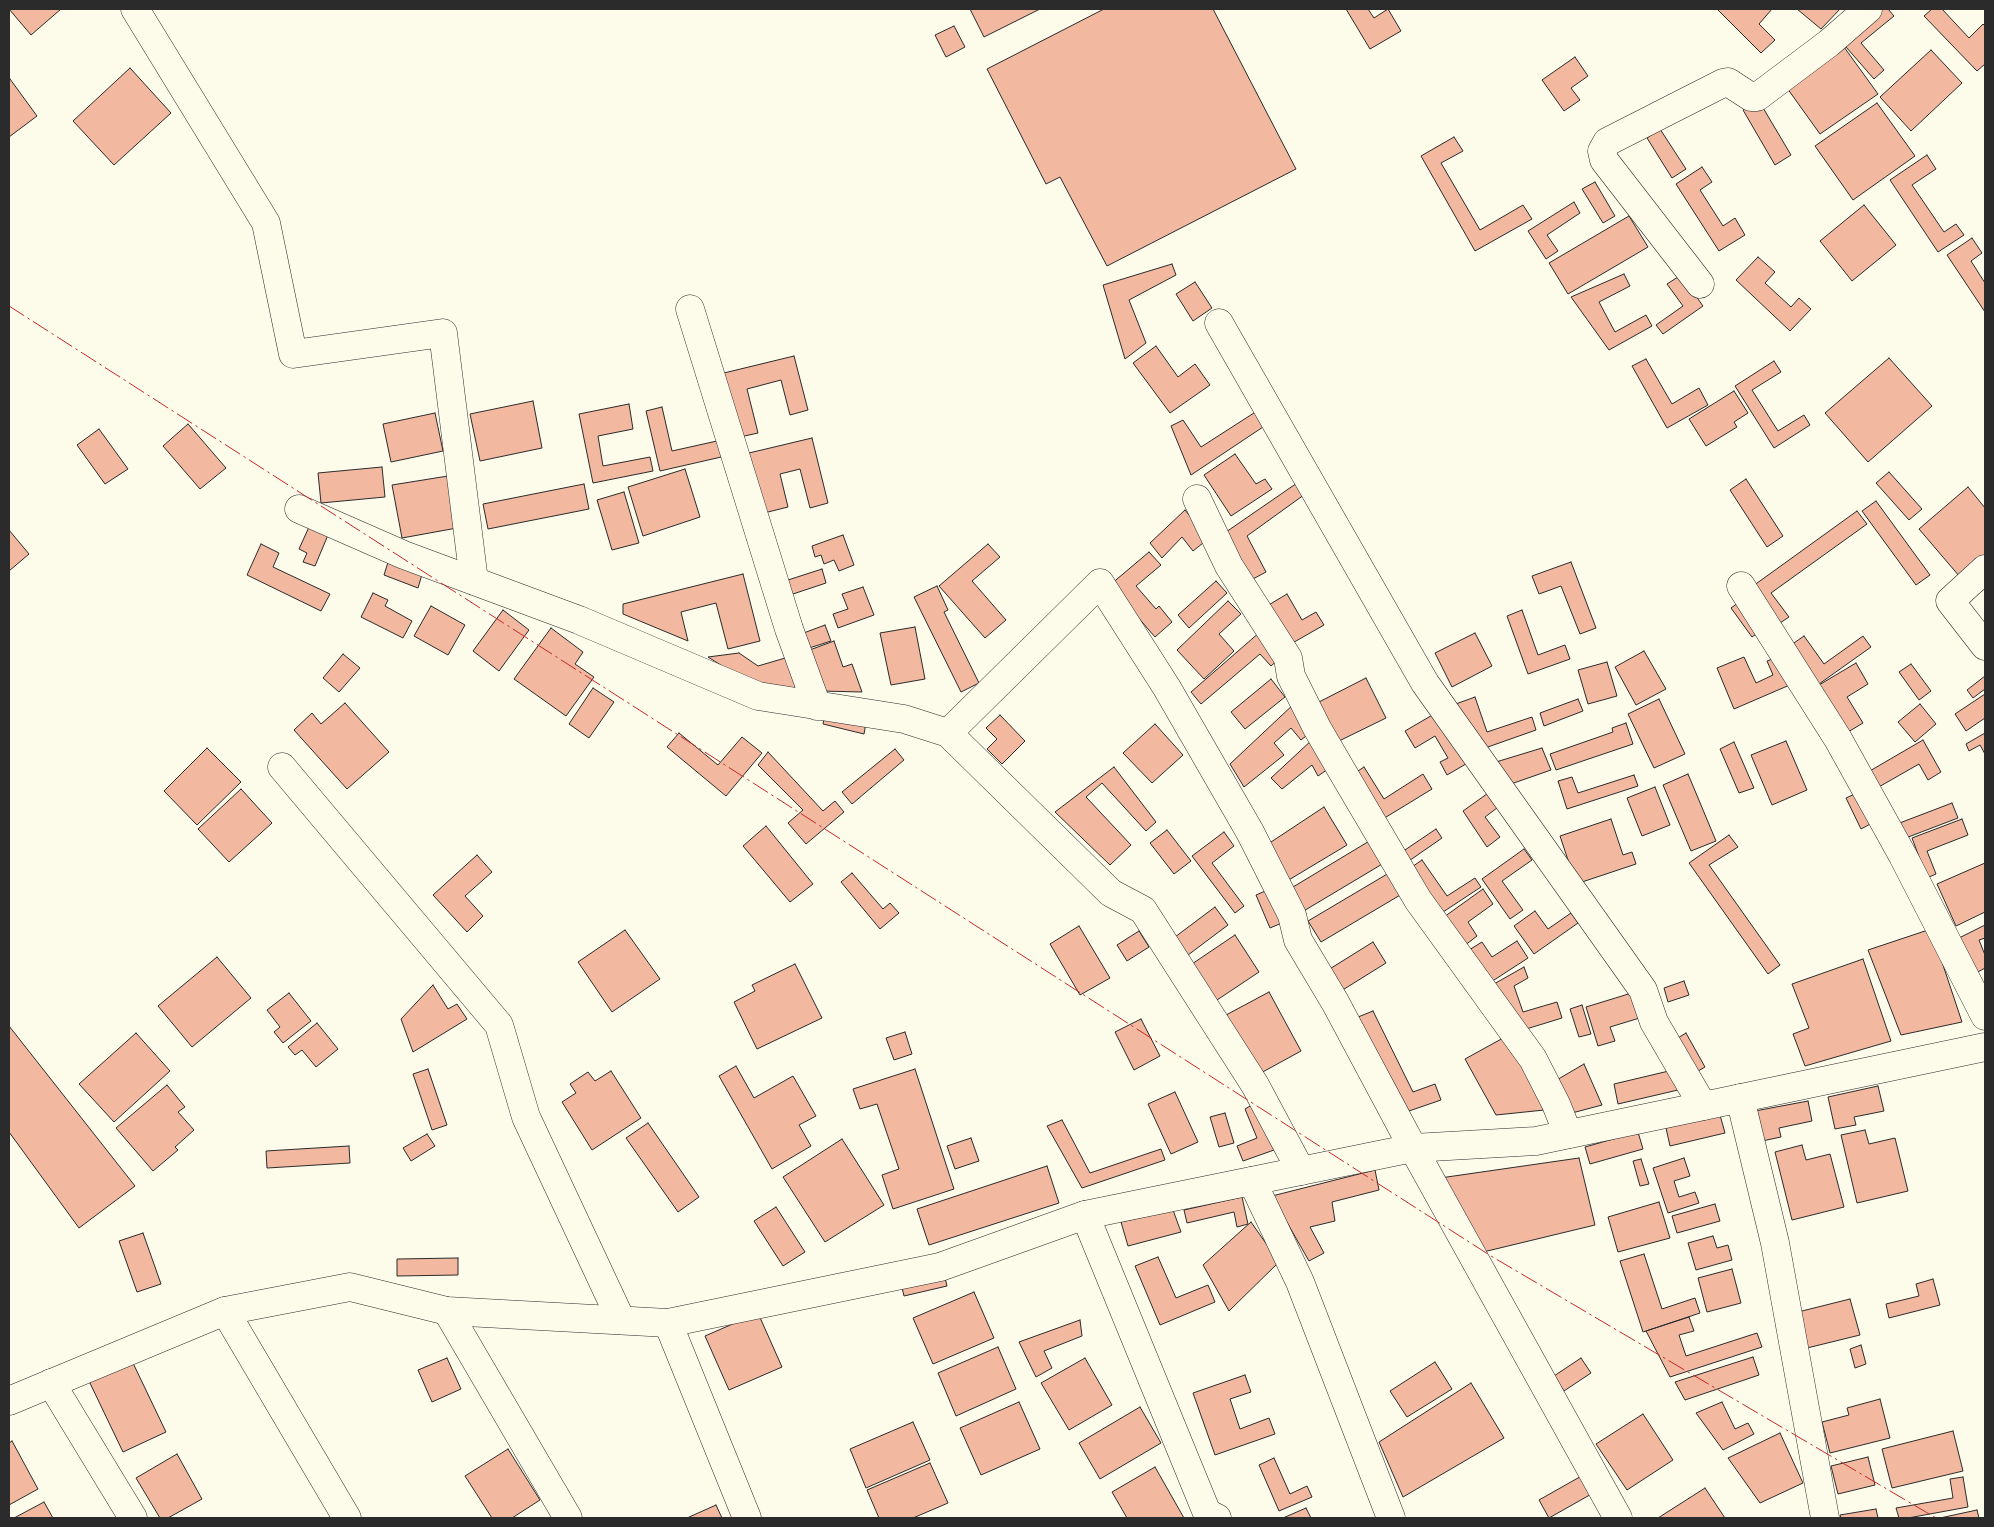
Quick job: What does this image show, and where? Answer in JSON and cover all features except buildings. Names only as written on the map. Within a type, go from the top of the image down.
[{"type":"street","points":[[135,9],[266,223],[293,354],[444,333],[474,581]]},
{"type":"street","points":[[1700,284],[1604,160],[1602,151],[1607,142],[1723,83],[1728,82],[1751,96],[1757,97],[1829,43],[1868,9]]},
{"type":"street","points":[[690,309],[784,611],[818,706]]},
{"type":"street","points":[[1219,323],[1425,683],[1643,990],[1654,1022],[1703,1106]]},
{"type":"street","points":[[1197,499],[1229,566],[1288,658],[1291,676],[1317,728],[1418,900],[1533,1059],[1556,1104],[1568,1134]]},
{"type":"street","points":[[299,509],[404,555],[579,620],[758,696],[904,719],[948,733],[1111,893],[1143,910],[1255,1085],[1301,1171]]},
{"type":"street","points":[[1985,569],[1950,601],[1985,646]]},
{"type":"street","points":[[948,733],[1100,583],[1167,688],[1250,832],[1292,915],[1298,940],[1618,1518]]},
{"type":"street","points":[[1741,586],[1838,739],[1903,856],[1985,1016]]},
{"type":"street","points":[[282,767],[499,1026],[526,1117],[621,1320]]},
{"type":"street","points":[[9,1401],[225,1311],[350,1287],[447,1311],[668,1323],[940,1267],[1085,1215],[1413,1148],[1536,1141],[1985,1047]]},
{"type":"street","points":[[1740,1098],[1775,1243],[1825,1518]]},
{"type":"street","points":[[1252,1181],[1300,1282],[1391,1518]]},
{"type":"street","points":[[1085,1215],[1206,1513],[1217,1518]]},
{"type":"street","points":[[225,1311],[347,1518]]},
{"type":"street","points":[[447,1311],[568,1518]]},
{"type":"street","points":[[668,1323],[747,1518]]},
{"type":"street","points":[[51,1383],[133,1518]]},
{"type":"power","points":[[9,306],[1491,1256],[1936,1518]]}]
